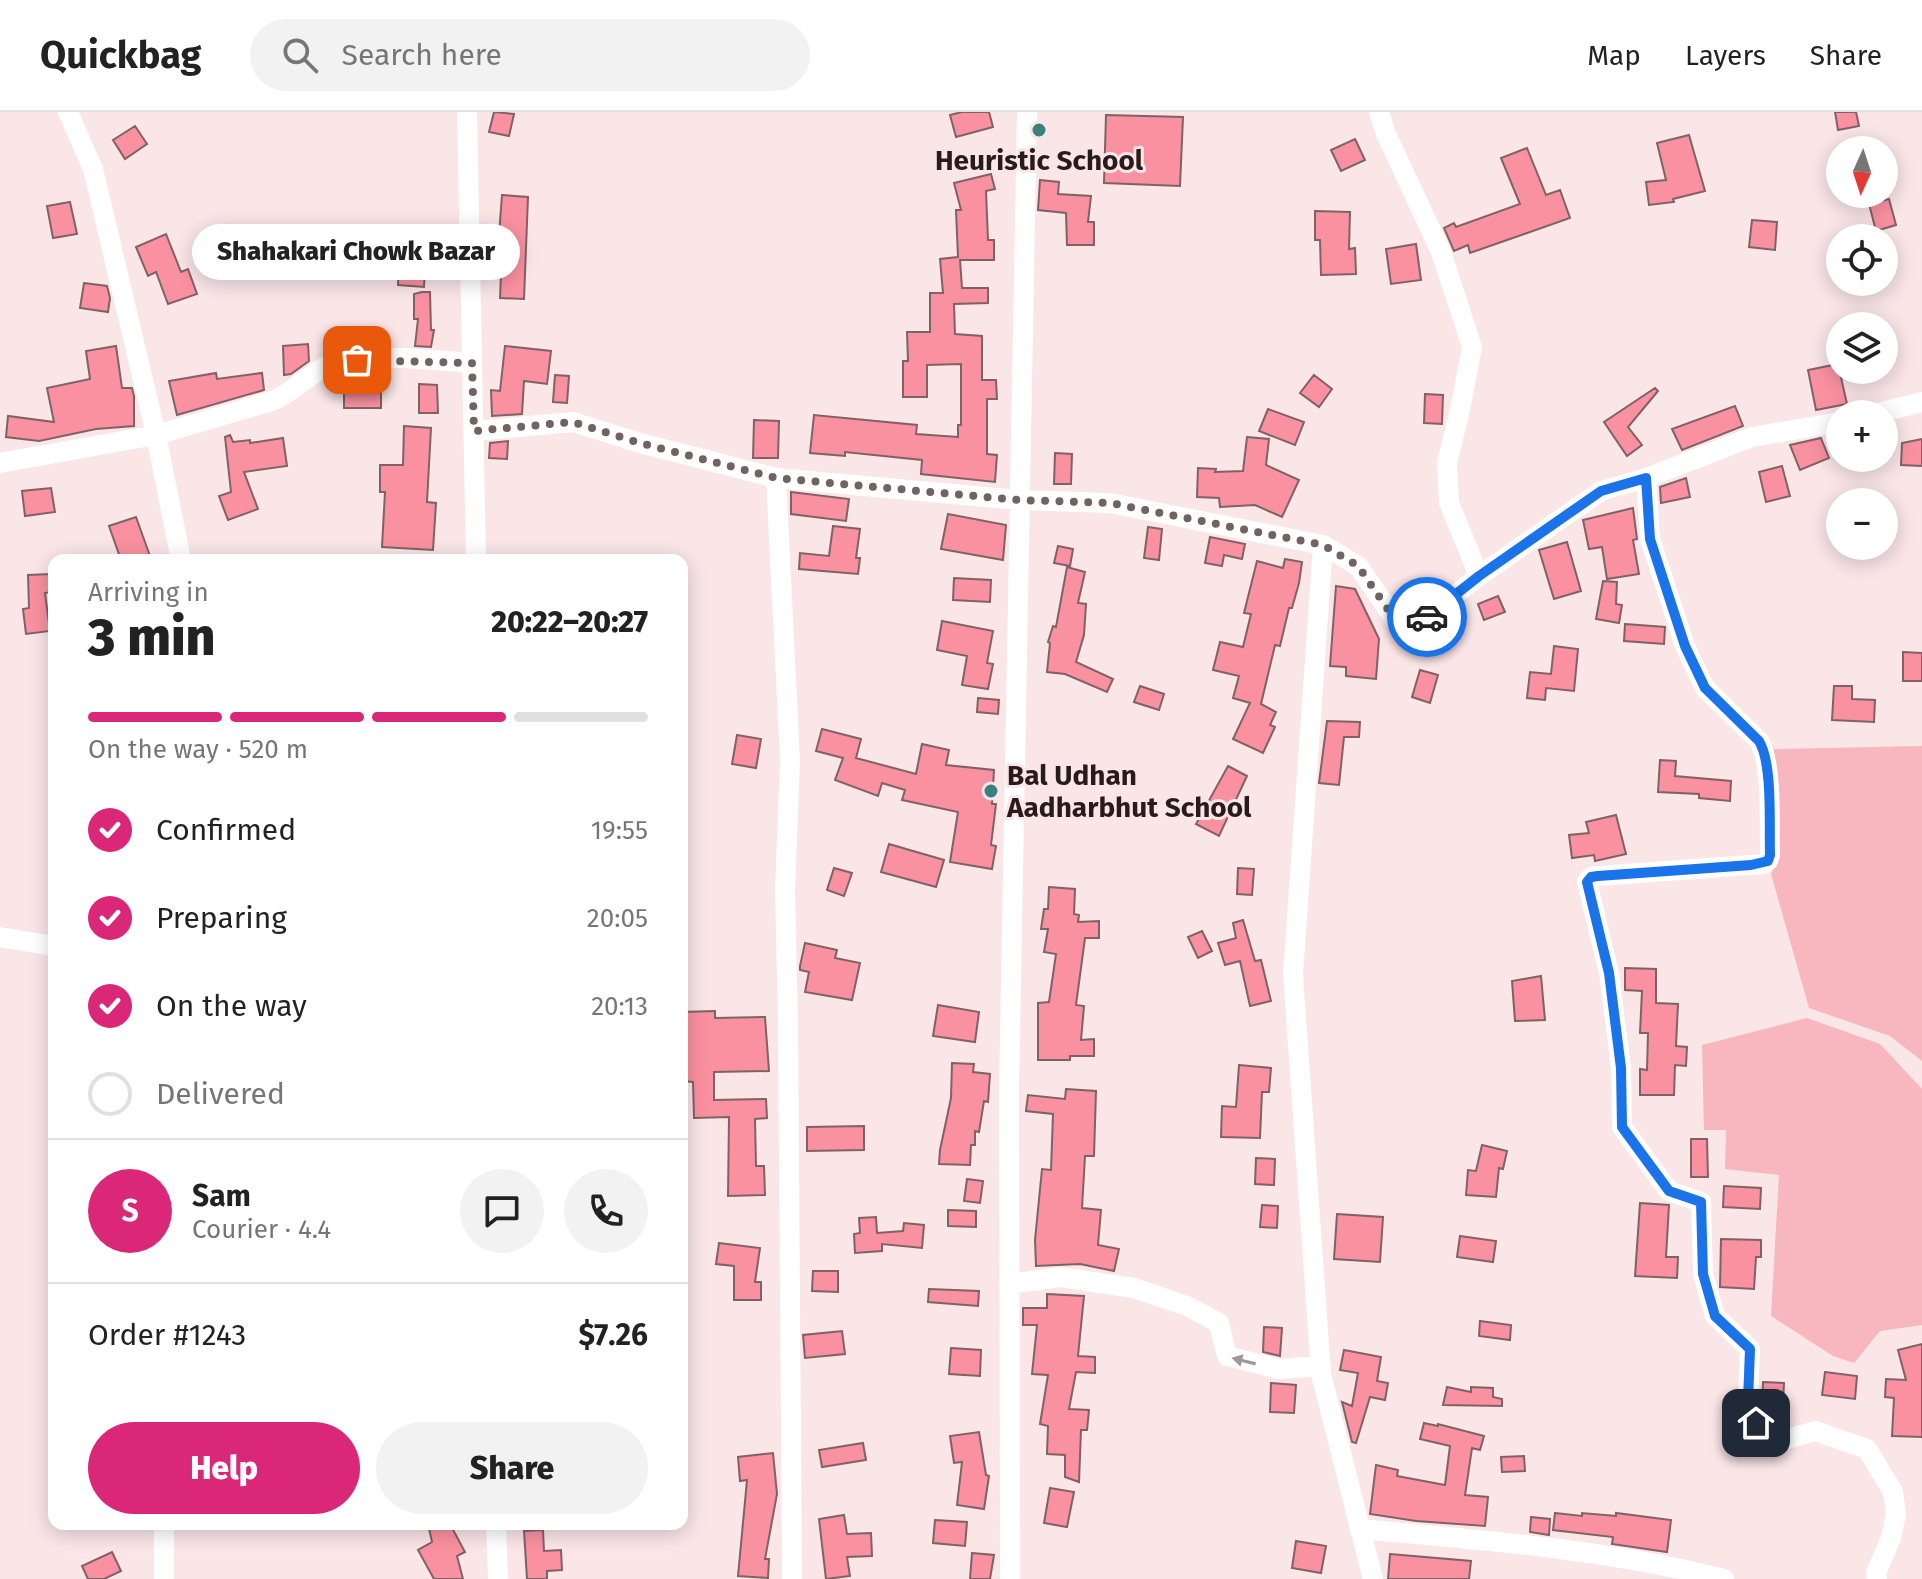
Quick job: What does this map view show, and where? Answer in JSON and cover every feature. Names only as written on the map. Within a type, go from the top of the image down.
[{"type":"street","points":[[68,112],[93,169],[156,435],[180,554]]},
{"type":"street","points":[[467,112],[476,554]]},
{"type":"street","points":[[1010,1579],[1009,1089],[1027,112]]},
{"type":"street","points":[[1379,112],[1386,134],[1441,252],[1472,347],[1447,463],[1449,503],[1479,576]]},
{"type":"street","points":[[0,463],[156,435],[272,401],[316,372],[341,362],[378,359],[472,363]]},
{"type":"street","points":[[1898,408],[1922,402]]},
{"type":"street","points":[[474,431],[573,422],[640,443],[776,478],[1019,500],[1110,503],[1323,545],[1358,566],[1405,634],[1479,576],[1601,491],[1646,478],[1752,437],[1826,424]]},
{"type":"street","points":[[776,478],[790,760],[785,890],[792,1579]]},
{"type":"street","points":[[1646,478],[1650,539],[1685,646],[1705,688],[1764,749],[1770,855],[1763,864],[1598,876],[1591,877],[1587,882],[1609,973],[1621,1068],[1622,1127],[1669,1191],[1701,1202],[1703,1274],[1715,1316],[1750,1349],[1748,1401],[1763,1446],[1815,1431],[1854,1444],[1867,1449],[1893,1492],[1894,1526],[1876,1573],[1877,1579]]},
{"type":"street","points":[[1323,545],[1293,974],[1321,1366],[1373,1579]]},
{"type":"street","points":[[0,937],[48,945]]},
{"type":"street","points":[[1010,1284],[1060,1277],[1134,1288],[1187,1306],[1219,1323],[1227,1356],[1279,1369],[1321,1366]]},
{"type":"street","points":[[1359,1529],[1515,1543],[1665,1564],[1724,1579]]},
{"type":"street","points":[[164,1530],[164,1579]]},
{"type":"street","points":[[496,1530],[498,1579]]},
{"type":"shaded area","points":[[1922,746],[1922,1061],[1890,1036],[1809,1008],[1771,874],[1778,856],[1774,749]]},
{"type":"shaded area","points":[[1807,1018],[1880,1044],[1922,1089],[1922,1325],[1880,1331],[1854,1363],[1833,1356],[1771,1316],[1779,1175],[1725,1169],[1726,1130],[1704,1130],[1702,1045]]},
{"type":"building","points":[[494,112],[514,114],[509,136],[489,132]]},
{"type":"building","points":[[989,112],[993,127],[956,137],[950,115]]},
{"type":"building","points":[[1835,112],[1856,112],[1859,126],[1838,130]]},
{"type":"building","points":[[1106,115],[1183,117],[1180,186],[1104,183]]},
{"type":"building","points":[[135,126],[147,144],[125,159],[113,140]]},
{"type":"building","points":[[1689,135],[1705,191],[1673,199],[1674,202],[1649,205],[1646,182],[1666,180],[1657,143]]},
{"type":"building","points":[[1355,139],[1365,160],[1341,171],[1331,150]]},
{"type":"building","points":[[1527,148],[1546,195],[1560,190],[1570,218],[1470,253],[1468,245],[1454,251],[1444,228],[1454,223],[1456,227],[1520,204],[1501,158]]},
{"type":"building","points":[[991,174],[995,189],[986,191],[988,240],[994,240],[994,260],[960,260],[962,288],[988,288],[988,303],[954,304],[955,334],[982,336],[982,380],[996,380],[997,399],[987,399],[987,454],[997,455],[995,482],[921,474],[922,460],[845,452],[845,456],[810,453],[814,415],[917,425],[916,434],[958,437],[958,425],[961,425],[961,364],[927,365],[927,397],[903,397],[903,361],[908,361],[907,332],[930,332],[930,293],[943,293],[940,259],[958,257],[956,210],[961,210],[954,183]]},
{"type":"building","points":[[1040,180],[1059,182],[1058,194],[1091,196],[1088,222],[1094,222],[1094,245],[1067,245],[1066,213],[1038,210]]},
{"type":"building","points":[[502,195],[528,197],[524,299],[500,298],[502,249],[498,248]]},
{"type":"building","points":[[70,202],[77,234],[53,238],[47,206]]},
{"type":"building","points":[[1870,208],[1891,208],[1896,224],[1874,224]]},
{"type":"building","points":[[1315,211],[1350,212],[1349,249],[1355,248],[1356,274],[1321,275],[1320,240],[1315,240]]},
{"type":"building","points":[[1752,220],[1777,222],[1775,250],[1749,247]]},
{"type":"building","points":[[166,234],[181,272],[188,269],[197,294],[168,304],[156,272],[148,276],[136,247]]},
{"type":"building","points":[[265,239],[279,248],[262,272],[248,263]]},
{"type":"building","points":[[1416,244],[1421,280],[1391,284],[1386,249]]},
{"type":"building","points":[[399,254],[426,255],[424,287],[398,285]]},
{"type":"building","points":[[84,283],[107,286],[110,298],[108,312],[80,308]]},
{"type":"building","points":[[430,292],[431,330],[434,330],[431,347],[415,346],[418,319],[414,319],[414,294]]},
{"type":"building","points":[[308,344],[309,361],[291,374],[284,375],[283,346]]},
{"type":"building","points":[[116,346],[122,388],[132,388],[134,396],[134,426],[96,429],[39,441],[6,437],[8,416],[54,422],[47,388],[90,379],[86,351]]},
{"type":"building","points":[[505,346],[551,351],[547,384],[524,381],[522,414],[492,416],[491,390],[500,391]]},
{"type":"building","points":[[1826,366],[1826,384],[1842,384],[1846,400],[1826,400],[1826,408],[1816,410],[1808,370]]},
{"type":"building","points":[[216,373],[217,379],[262,373],[264,390],[177,415],[169,381]]},
{"type":"building","points":[[555,375],[569,376],[567,403],[553,402]]},
{"type":"building","points":[[1314,375],[1332,389],[1319,407],[1300,393]]},
{"type":"building","points":[[344,376],[381,376],[381,408],[344,408]]},
{"type":"building","points":[[419,384],[437,385],[438,413],[419,413]]},
{"type":"building","points":[[1655,388],[1658,391],[1628,427],[1642,445],[1627,456],[1604,422]]},
{"type":"building","points":[[1425,394],[1443,395],[1442,424],[1424,423]]},
{"type":"building","points":[[1735,406],[1743,426],[1682,450],[1672,429]]},
{"type":"building","points":[[1268,409],[1304,422],[1295,445],[1259,431]]},
{"type":"building","points":[[754,420],[779,421],[778,458],[753,458]]},
{"type":"building","points":[[404,426],[431,428],[427,502],[436,503],[433,550],[382,547],[385,492],[380,492],[380,465],[403,465]]},
{"type":"building","points":[[230,435],[233,442],[250,440],[250,443],[283,438],[287,466],[244,472],[258,509],[228,520],[219,496],[231,492],[225,437]]},
{"type":"building","points":[[1247,437],[1269,439],[1266,465],[1299,480],[1282,517],[1255,505],[1220,507],[1219,498],[1197,497],[1198,468],[1216,469],[1215,472],[1243,471]]},
{"type":"building","points":[[1821,438],[1826,459],[1800,470],[1790,445]]},
{"type":"building","points":[[1922,439],[1922,466],[1901,465],[1902,443]]},
{"type":"building","points":[[508,441],[507,459],[489,458],[490,443]]},
{"type":"building","points":[[1055,453],[1072,454],[1071,484],[1054,484]]},
{"type":"building","points":[[1782,466],[1790,496],[1766,502],[1759,472]]},
{"type":"building","points":[[1686,478],[1690,497],[1661,503],[1660,487]]},
{"type":"building","points":[[51,488],[55,512],[25,516],[22,491]]},
{"type":"building","points":[[791,492],[849,499],[846,521],[791,514]]},
{"type":"building","points":[[1633,508],[1637,539],[1633,540],[1639,574],[1607,579],[1602,547],[1589,549],[1583,520]]},
{"type":"building","points":[[948,514],[1006,525],[1003,560],[941,549]]},
{"type":"building","points":[[136,517],[149,554],[119,554],[109,526]]},
{"type":"building","points":[[833,526],[860,529],[856,558],[860,558],[858,574],[799,569],[800,553],[829,556]]},
{"type":"building","points":[[1148,527],[1162,529],[1159,560],[1144,558]]},
{"type":"building","points":[[1210,537],[1245,544],[1242,559],[1224,555],[1222,566],[1205,563]]},
{"type":"building","points":[[1567,542],[1581,591],[1554,599],[1539,550]]},
{"type":"building","points":[[1058,546],[1073,549],[1070,566],[1054,563]]},
{"type":"building","points":[[1285,559],[1302,562],[1292,608],[1289,608],[1280,646],[1275,645],[1261,704],[1276,712],[1270,725],[1275,727],[1263,753],[1233,739],[1250,703],[1233,698],[1239,676],[1213,670],[1220,642],[1243,647],[1251,614],[1244,613],[1257,561],[1283,568]]},
{"type":"building","points":[[1067,567],[1085,572],[1078,603],[1086,604],[1084,635],[1076,662],[1113,679],[1107,692],[1065,674],[1047,672],[1048,642],[1053,626],[1056,627]]},
{"type":"building","points":[[48,574],[48,593],[45,593],[48,631],[26,634],[23,609],[29,608],[28,575]]},
{"type":"building","points":[[954,578],[991,580],[990,602],[953,600]]},
{"type":"building","points":[[1603,581],[1617,582],[1616,604],[1622,605],[1619,623],[1596,619]]},
{"type":"building","points":[[1336,586],[1355,589],[1379,639],[1376,679],[1346,676],[1346,667],[1330,666]]},
{"type":"building","points":[[1498,596],[1505,612],[1484,620],[1478,604]]},
{"type":"building","points":[[942,621],[993,631],[987,663],[993,664],[988,689],[962,685],[967,656],[937,650]]},
{"type":"building","points":[[1625,624],[1665,627],[1664,644],[1624,641]]},
{"type":"building","points":[[1554,646],[1578,649],[1574,691],[1546,688],[1545,700],[1527,698],[1530,672],[1551,674]]},
{"type":"building","points":[[1903,652],[1922,653],[1922,681],[1903,681]]},
{"type":"building","points":[[1420,670],[1438,675],[1430,703],[1412,697]]},
{"type":"building","points":[[1140,686],[1164,694],[1159,710],[1134,702]]},
{"type":"building","points":[[1834,686],[1852,686],[1852,699],[1875,700],[1874,722],[1832,720]]},
{"type":"building","points":[[978,698],[999,700],[998,714],[977,712]]},
{"type":"building","points":[[1327,721],[1360,722],[1359,737],[1344,737],[1339,785],[1319,783]]},
{"type":"building","points":[[822,729],[861,739],[856,758],[916,774],[922,744],[949,750],[946,765],[994,770],[992,804],[996,804],[991,845],[996,846],[992,869],[950,862],[958,812],[902,800],[905,790],[882,783],[878,796],[835,780],[843,758],[816,751]]},
{"type":"building","points":[[737,735],[761,739],[756,768],[732,764]]},
{"type":"building","points":[[1660,760],[1676,761],[1675,776],[1731,781],[1730,801],[1699,798],[1699,794],[1658,792]]},
{"type":"building","points":[[1228,766],[1247,776],[1219,836],[1196,824]]},
{"type":"building","points":[[1616,815],[1626,854],[1595,861],[1594,855],[1572,858],[1569,835],[1589,833],[1586,822]]},
{"type":"building","points":[[889,844],[944,860],[936,887],[881,872]]},
{"type":"building","points":[[834,868],[852,873],[844,896],[827,890]]},
{"type":"building","points":[[1238,868],[1254,869],[1252,895],[1237,894]]},
{"type":"building","points":[[1049,887],[1075,889],[1074,914],[1079,915],[1078,922],[1099,921],[1099,938],[1085,938],[1076,1005],[1084,1006],[1081,1040],[1094,1039],[1094,1056],[1038,1060],[1038,1003],[1049,1002],[1056,954],[1044,952],[1048,929],[1041,929],[1044,909],[1048,909]]},
{"type":"building","points":[[1243,920],[1255,961],[1261,960],[1271,1001],[1250,1006],[1240,961],[1225,965],[1218,943],[1236,938],[1233,923]]},
{"type":"building","points":[[1202,931],[1212,951],[1198,958],[1188,937]]},
{"type":"building","points":[[805,943],[837,950],[835,958],[860,963],[852,1000],[805,992],[809,972],[800,970],[800,966]]},
{"type":"building","points":[[1625,968],[1656,969],[1656,1003],[1678,1004],[1676,1046],[1687,1047],[1686,1066],[1675,1065],[1674,1095],[1640,1095],[1640,1069],[1647,1070],[1648,1033],[1640,1033],[1642,991],[1625,990]]},
{"type":"building","points":[[1541,976],[1545,1020],[1515,1021],[1512,981]]},
{"type":"building","points":[[938,1005],[979,1012],[975,1042],[933,1036]]},
{"type":"building","points":[[715,1011],[715,1018],[765,1017],[769,1071],[714,1072],[714,1100],[766,1099],[767,1118],[755,1119],[756,1166],[764,1166],[765,1195],[728,1196],[729,1117],[694,1118],[693,1082],[688,1082],[688,1012]]},
{"type":"building","points":[[952,1063],[974,1064],[973,1072],[990,1074],[988,1102],[984,1101],[979,1132],[975,1131],[975,1145],[971,1145],[970,1165],[939,1164],[951,1098]]},
{"type":"building","points":[[1239,1065],[1271,1068],[1269,1092],[1262,1092],[1260,1138],[1221,1137],[1222,1106],[1236,1107]]},
{"type":"building","points":[[1066,1089],[1096,1091],[1094,1156],[1085,1156],[1082,1208],[1101,1210],[1098,1245],[1119,1249],[1114,1271],[1080,1264],[1036,1266],[1035,1240],[1042,1169],[1051,1170],[1053,1114],[1026,1111],[1028,1095],[1065,1099]]},
{"type":"building","points":[[864,1126],[864,1150],[807,1151],[807,1127]]},
{"type":"building","points":[[1691,1139],[1707,1139],[1708,1177],[1691,1177]]},
{"type":"building","points":[[1482,1145],[1507,1151],[1503,1169],[1499,1168],[1496,1197],[1466,1195],[1468,1170],[1476,1171]]},
{"type":"building","points":[[1256,1158],[1275,1159],[1274,1185],[1255,1184]]},
{"type":"building","points":[[967,1179],[983,1181],[980,1203],[964,1201]]},
{"type":"building","points":[[1724,1186],[1761,1188],[1760,1209],[1723,1207]]},
{"type":"building","points":[[1640,1203],[1669,1205],[1666,1257],[1678,1257],[1677,1278],[1635,1276]]},
{"type":"building","points":[[1262,1205],[1278,1206],[1277,1228],[1260,1227]]},
{"type":"building","points":[[948,1210],[976,1211],[976,1227],[948,1226]]},
{"type":"building","points":[[1337,1214],[1383,1217],[1380,1262],[1334,1259]]},
{"type":"building","points":[[876,1217],[877,1233],[903,1231],[904,1223],[924,1225],[922,1248],[882,1244],[882,1251],[855,1253],[854,1234],[860,1233],[859,1218]]},
{"type":"building","points":[[1460,1236],[1496,1241],[1493,1262],[1457,1257]]},
{"type":"building","points":[[1721,1239],[1761,1240],[1761,1257],[1756,1257],[1754,1289],[1720,1287]]},
{"type":"building","points":[[719,1243],[760,1248],[755,1282],[761,1282],[761,1300],[734,1300],[734,1266],[716,1264]]},
{"type":"building","points":[[813,1271],[838,1271],[838,1292],[812,1291]]},
{"type":"building","points":[[929,1289],[979,1291],[978,1306],[928,1302]]},
{"type":"building","points":[[1047,1294],[1084,1296],[1078,1356],[1095,1357],[1095,1373],[1076,1372],[1069,1409],[1089,1410],[1087,1430],[1081,1430],[1079,1482],[1065,1477],[1065,1455],[1047,1454],[1048,1426],[1040,1424],[1048,1375],[1032,1374],[1037,1325],[1023,1325],[1023,1308],[1047,1308]]},
{"type":"building","points":[[1480,1321],[1511,1325],[1510,1340],[1479,1336]]},
{"type":"building","points":[[1264,1327],[1282,1328],[1280,1356],[1263,1352]]},
{"type":"building","points":[[842,1331],[845,1354],[805,1358],[803,1335]]},
{"type":"building","points":[[1922,1344],[1922,1437],[1892,1436],[1894,1398],[1885,1397],[1886,1379],[1906,1380],[1898,1350]]},
{"type":"building","points":[[951,1348],[981,1350],[980,1376],[949,1374]]},
{"type":"building","points":[[1344,1350],[1381,1357],[1377,1381],[1388,1383],[1385,1400],[1370,1397],[1356,1443],[1352,1442],[1342,1402],[1352,1406],[1358,1373],[1340,1370]]},
{"type":"building","points":[[1825,1372],[1857,1376],[1855,1399],[1822,1395]]},
{"type":"building","points":[[1763,1382],[1784,1383],[1782,1424],[1769,1423],[1762,1403]]},
{"type":"building","points":[[1271,1383],[1296,1385],[1294,1413],[1270,1412]]},
{"type":"building","points":[[1447,1387],[1471,1392],[1471,1387],[1493,1388],[1493,1397],[1502,1399],[1502,1406],[1443,1405]]},
{"type":"building","points":[[1424,1423],[1484,1436],[1480,1450],[1472,1448],[1465,1495],[1488,1497],[1485,1526],[1370,1514],[1376,1465],[1398,1470],[1397,1476],[1445,1485],[1450,1446],[1420,1439]]},
{"type":"building","points":[[979,1432],[986,1475],[989,1476],[984,1509],[957,1505],[962,1462],[954,1463],[950,1436]]},
{"type":"building","points":[[863,1443],[866,1460],[822,1467],[819,1450]]},
{"type":"building","points":[[773,1453],[777,1494],[765,1559],[769,1559],[768,1578],[738,1576],[747,1480],[740,1481],[738,1457]]},
{"type":"building","points":[[1524,1456],[1525,1471],[1502,1472],[1501,1457]]},
{"type":"building","points":[[1050,1488],[1074,1492],[1067,1527],[1044,1523]]},
{"type":"building","points":[[1555,1513],[1616,1516],[1616,1513],[1671,1520],[1667,1552],[1612,1544],[1613,1537],[1553,1530]]},
{"type":"building","points":[[844,1515],[847,1534],[871,1533],[872,1556],[847,1557],[850,1576],[826,1579],[819,1519]]},
{"type":"building","points":[[1531,1517],[1550,1519],[1549,1535],[1530,1532]]},
{"type":"building","points":[[935,1520],[967,1522],[965,1546],[933,1543]]},
{"type":"building","points":[[429,1530],[453,1530],[465,1552],[457,1556],[463,1579],[434,1579],[418,1550],[432,1542]]},
{"type":"building","points":[[543,1530],[544,1551],[561,1550],[562,1570],[547,1571],[547,1579],[527,1579],[524,1531]]},
{"type":"building","points":[[1296,1541],[1326,1546],[1321,1573],[1292,1568]]},
{"type":"building","points":[[112,1552],[121,1571],[104,1579],[88,1579],[82,1566]]},
{"type":"building","points":[[972,1553],[994,1555],[990,1579],[970,1579]]},
{"type":"building","points":[[1390,1554],[1471,1561],[1469,1579],[1388,1579]]},
{"type":"way so far","points":[[357,360],[472,363],[474,431],[573,422],[640,443],[776,478],[1019,500],[1110,503],[1323,545],[1358,566],[1405,634],[1427,617]]},
{"type":"place","name":"Heuristic School","points":[[1039,130]]},
{"type":"place","name":"Shahakari Chowk Bazar","points":[[357,360]]},
{"type":"place","name":"Bal Udhan Aadharbhut School","points":[[991,791]]},
{"type":"route","points":[[1427,617],[1479,576],[1601,491],[1646,478],[1650,539],[1685,646],[1705,688],[1764,749],[1768,861],[1763,864],[1598,876],[1591,877],[1587,882],[1609,973],[1621,1068],[1622,1127],[1669,1191],[1701,1202],[1703,1274],[1715,1316],[1750,1349],[1748,1401],[1756,1423]]}]
